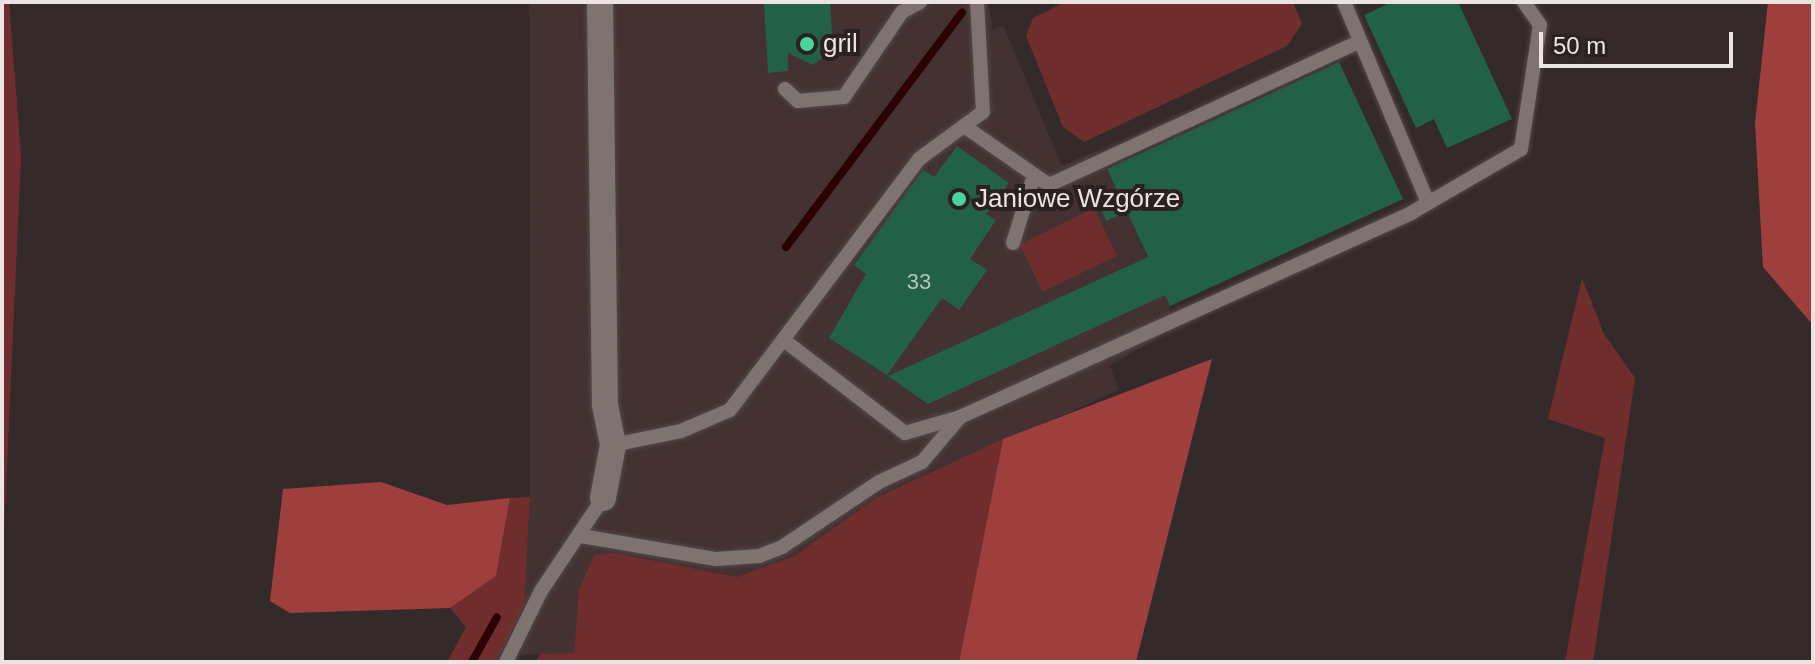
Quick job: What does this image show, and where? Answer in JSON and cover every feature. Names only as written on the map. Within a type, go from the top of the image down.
[{"type":"street","points":[[600,2],[605,405],[613,445],[603,498]]},
{"type":"lane","points":[[785,89],[798,101],[844,97],[902,12],[920,2]]},
{"type":"lane","points":[[613,445],[681,431],[730,410],[785,341],[919,159],[983,112],[977,2]]},
{"type":"lane","points":[[1344,2],[1428,203]]},
{"type":"lane","points":[[785,341],[905,433],[960,417],[1428,203],[1521,149],[1540,25],[1524,2]]},
{"type":"lane","points":[[964,126],[1049,185],[1360,41]]},
{"type":"lane","points":[[1013,243],[1034,175]]},
{"type":"lane","points":[[581,536],[716,559],[759,556],[782,547],[879,482],[922,462],[960,417]]},
{"type":"lane","points":[[506,662],[541,591],[581,536],[603,498]]},
{"type":"shaded area","points":[[2,2],[9,2],[21,156],[2,574]]},
{"type":"shaded area","points":[[529,2],[988,2],[993,30],[1003,25],[1062,166],[1097,151],[1117,191],[1097,201],[1106,221],[1127,212],[1170,306],[1170,330],[1110,366],[1119,390],[876,498],[794,556],[737,577],[615,553],[579,590],[574,653],[521,655],[530,497]]},
{"type":"shaded area","points":[[1065,2],[1293,2],[1302,24],[1287,46],[1084,142],[1063,127],[1026,36],[1033,18]]},
{"type":"shaded area","points":[[1768,2],[1813,2],[1813,325],[1763,267],[1755,123]]},
{"type":"shaded area","points":[[1094,208],[1117,256],[1043,292],[1019,244]]},
{"type":"shaded area","points":[[1582,278],[1604,334],[1635,378],[1593,662],[1565,662],[1605,438],[1548,419]]},
{"type":"shaded area","points":[[1212,359],[1136,662],[959,662],[1003,439]]},
{"type":"shaded area","points":[[1003,439],[959,662],[535,662],[540,654],[574,653],[579,590],[594,555],[615,553],[737,577],[794,556],[876,498]]},
{"type":"shaded area","points":[[381,482],[447,505],[510,498],[496,576],[450,608],[290,613],[270,601],[283,489]]},
{"type":"shaded area","points":[[530,497],[524,607],[496,662],[447,662],[466,627],[450,608],[496,576],[510,498]]},
{"type":"building","points":[[764,2],[830,2],[833,50],[813,65],[788,53],[788,71],[768,73]]},
{"type":"building","points":[[1392,2],[1458,2],[1512,119],[1447,148],[1434,119],[1416,128],[1364,15]]},
{"type":"building","points":[[1339,62],[1403,199],[1170,306],[1165,295],[928,404],[888,376],[1148,257],[1127,212],[1106,221],[1097,200],[1117,191],[1107,169]]},
{"type":"building","points":[[957,146],[1009,183],[986,214],[996,220],[970,259],[987,270],[959,310],[942,298],[887,375],[829,338],[866,274],[854,265],[923,170],[934,177]]},
{"type":"waterway","points":[[786,247],[962,13]]},
{"type":"waterway","points":[[472,662],[497,617]]},
{"type":"place","name":"gril","points":[[807,44]]},
{"type":"place","name":"Janiowe Wzgórze","points":[[959,199]]}]
